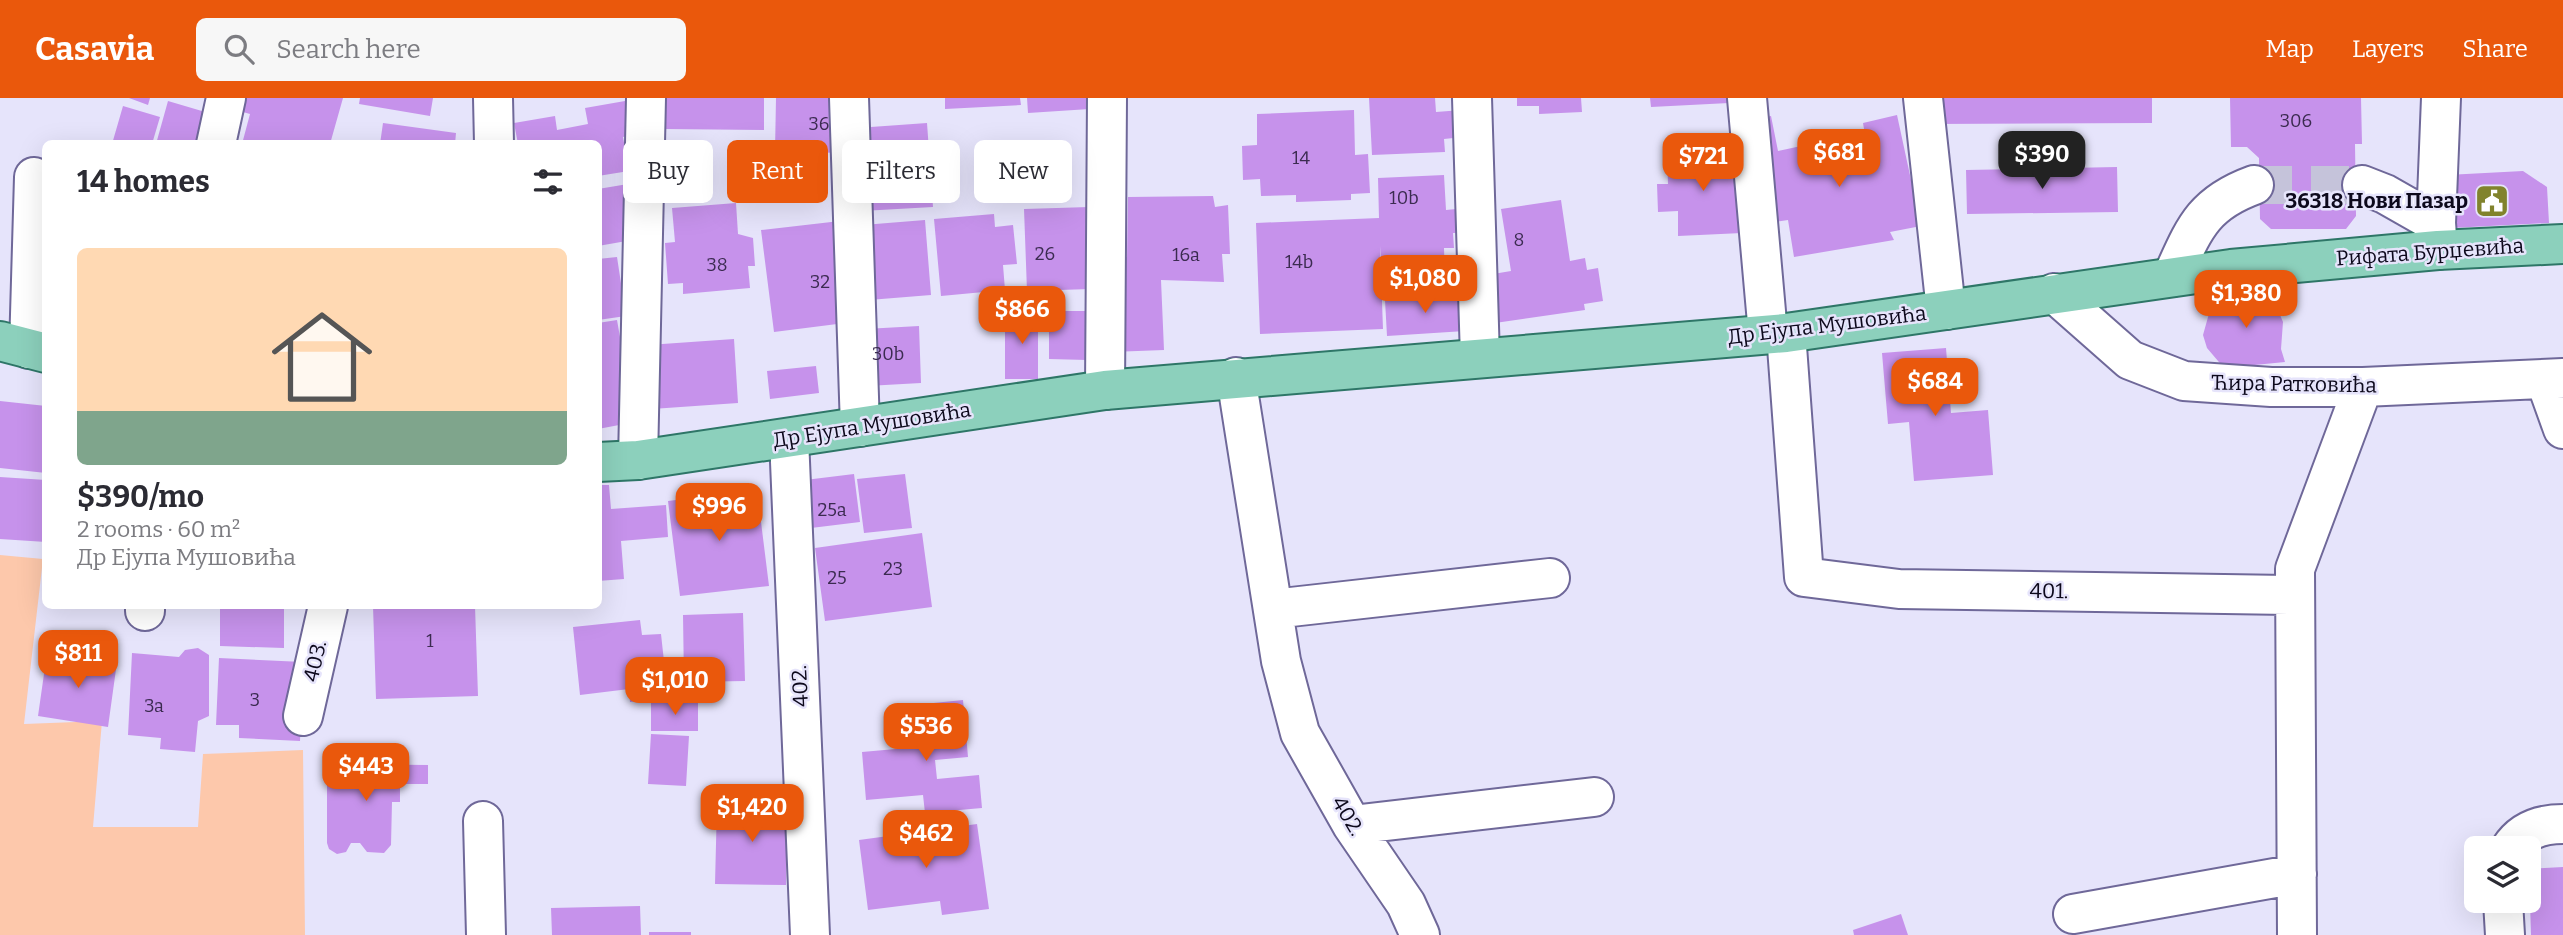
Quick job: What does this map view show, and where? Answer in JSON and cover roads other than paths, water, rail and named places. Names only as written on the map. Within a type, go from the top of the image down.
[{"type":"main road","name":"Рифата Бурџевића","points":[[2172,277],[2437,236],[2563,243]]},
{"type":"main road","name":"Др Ејупа Мушовића","points":[[602,462],[638,460],[1105,390],[1777,334],[2172,277]]},
{"type":"street","points":[[217,140],[226,98]]},
{"type":"street","points":[[493,98],[494,140]]},
{"type":"street","points":[[638,460],[646,98]]},
{"type":"street","points":[[849,98],[860,427]]},
{"type":"street","points":[[1105,390],[1107,98]]},
{"type":"street","points":[[1472,98],[1480,358]]},
{"type":"street","points":[[1747,98],[1777,334]]},
{"type":"street","points":[[1923,98],[1946,310]]},
{"type":"street","points":[[2437,236],[2441,98]]},
{"type":"street","points":[[25,347],[34,177]]},
{"type":"street","points":[[2172,277],[2190,237],[2212,206],[2229,194],[2254,186]]},
{"type":"street","points":[[2362,186],[2385,194],[2437,236]]},
{"type":"street","name":"Ћира Ратковића","points":[[2054,293],[2130,360],[2184,381],[2271,387],[2363,387],[2554,379]]},
{"type":"street","name":"401.","points":[[1777,334],[1804,577],[1899,589],[2295,595]]},
{"type":"street","name":"402.","points":[[1236,377],[1282,661],[1300,733],[1352,825],[1406,904],[1420,935]]},
{"type":"street","points":[[2554,379],[2563,429]]},
{"type":"street","points":[[2297,935],[2295,569],[2363,387]]},
{"type":"street","name":"402.","points":[[789,438],[810,935]]},
{"type":"street","points":[[1273,608],[1550,578]]},
{"type":"street","name":"403.","points":[[303,716],[327,609]]},
{"type":"street","points":[[1352,825],[1594,797]]},
{"type":"street","points":[[483,821],[486,935]]},
{"type":"street","points":[[2523,836],[2528,831],[2549,824],[2563,824]]},
{"type":"street","points":[[2073,914],[2297,874]]},
{"type":"street","points":[[2504,913],[2505,935]]},
{"type":"tunnel","points":[[2254,185],[2362,185]]},
{"type":"place","name":"36318 Нови Пазар","points":[[2492,201]]}]
